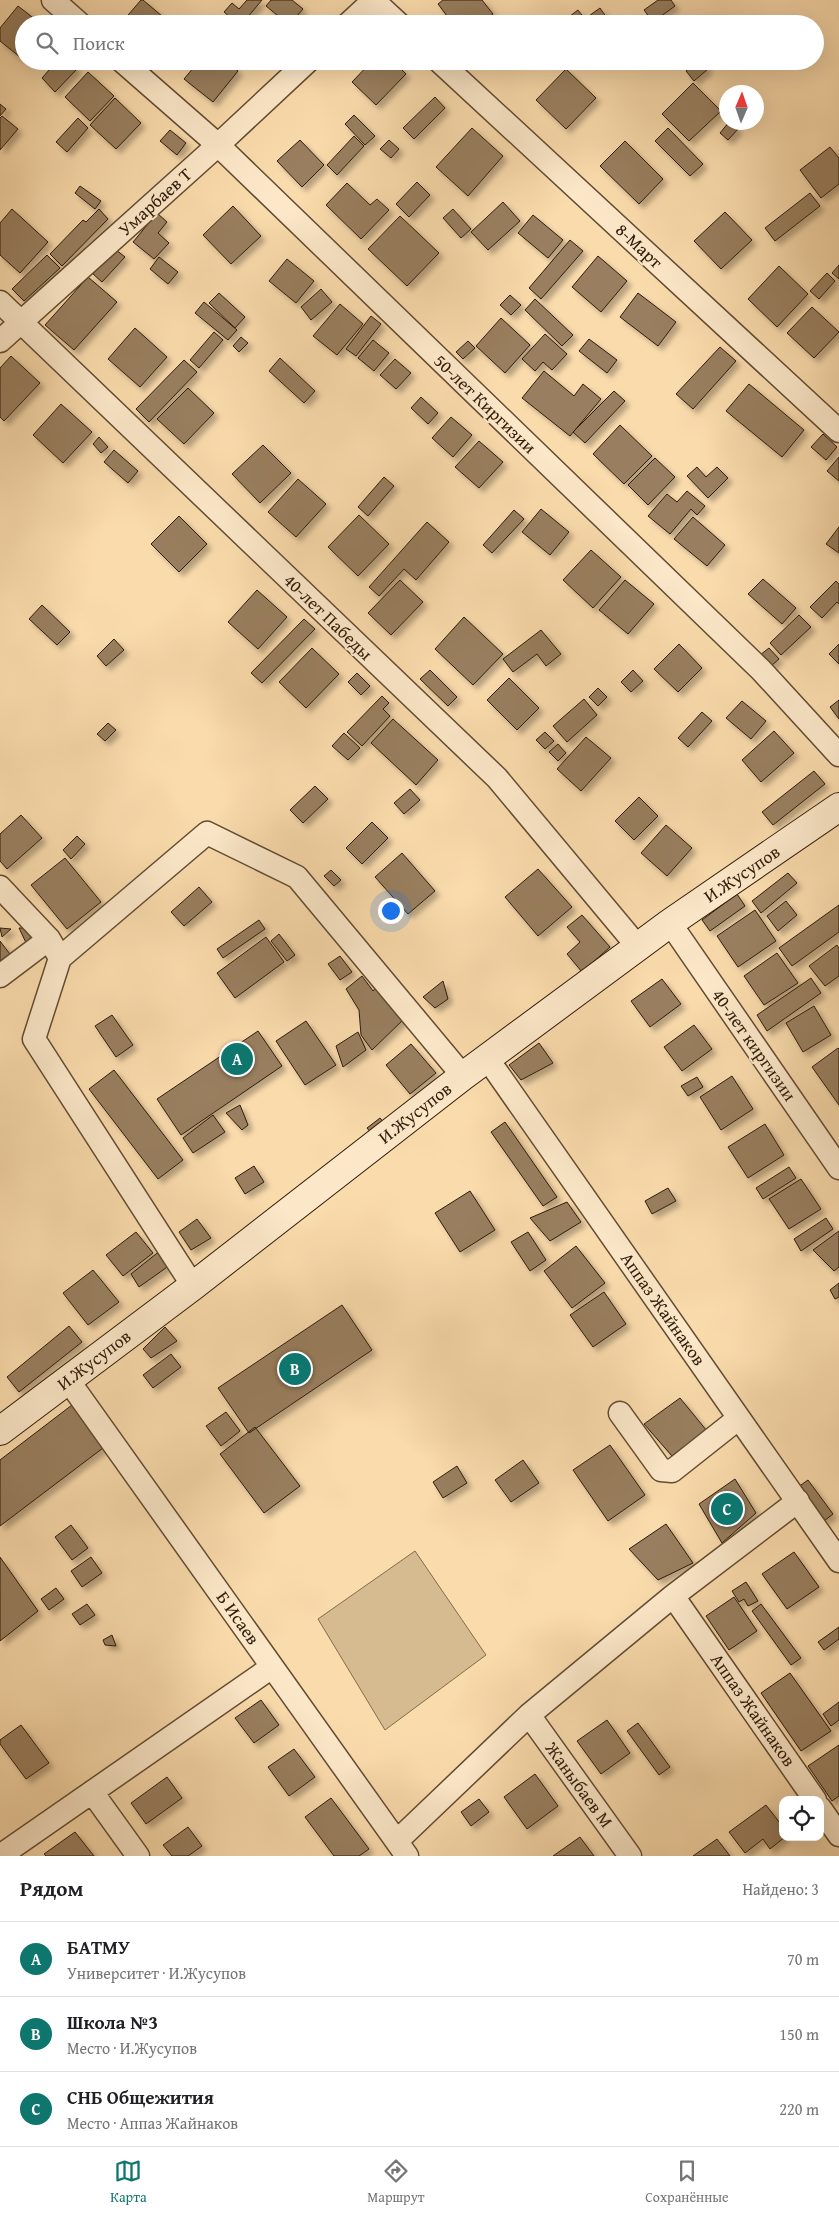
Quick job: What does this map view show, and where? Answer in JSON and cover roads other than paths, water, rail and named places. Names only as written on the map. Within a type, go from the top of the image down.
[{"type":"street","points":[[53,0],[70,15]]},
{"type":"street","points":[[357,15],[373,0],[389,15]]},
{"type":"street","name":"50-лет Киргизии","points":[[132,70],[218,145],[761,670],[839,755]]},
{"type":"street","name":"Умарбаев Т","points":[[0,341],[298,70]]},
{"type":"street","name":"8-Март","points":[[449,70],[839,431]]},
{"type":"street","name":"40-лет Пабеды","points":[[0,302],[497,778],[638,947]]},
{"type":"street","name":"И.Жусупов","points":[[0,1431],[193,1286],[487,1058],[670,923],[839,807]]},
{"type":"street","points":[[193,1286],[34,1039],[60,958],[207,833],[297,877],[463,1076]]},
{"type":"street","points":[[0,887],[49,939],[60,958]]},
{"type":"street","name":"40-лет киргизии","points":[[670,923],[839,1168]]},
{"type":"street","points":[[0,976],[49,939]]},
{"type":"street","name":"Аппаз Жайнаков","points":[[487,1058],[839,1561]]},
{"type":"street","name":"Б Исаев","points":[[68,1380],[402,1848]]},
{"type":"street","points":[[620,1413],[661,1470],[667,1472],[672,1471],[739,1418]]},
{"type":"street","points":[[402,1848],[529,1715],[673,1596],[798,1501]]},
{"type":"street","name":"Аппаз Жайнаков","points":[[673,1596],[812,1796]]},
{"type":"street","points":[[0,1856],[272,1667]]},
{"type":"street","name":"Жаныбаев М","points":[[529,1715],[630,1856]]},
{"type":"street","points":[[92,1792],[138,1856]]},
{"type":"street","points":[[824,1814],[839,1835]]},
{"type":"place","name":"БАТМУ","points":[[237,1059]]},
{"type":"place","name":"Школа №3","points":[[295,1369]]},
{"type":"place","name":"СНБ Общежития","points":[[727,1509]]}]
